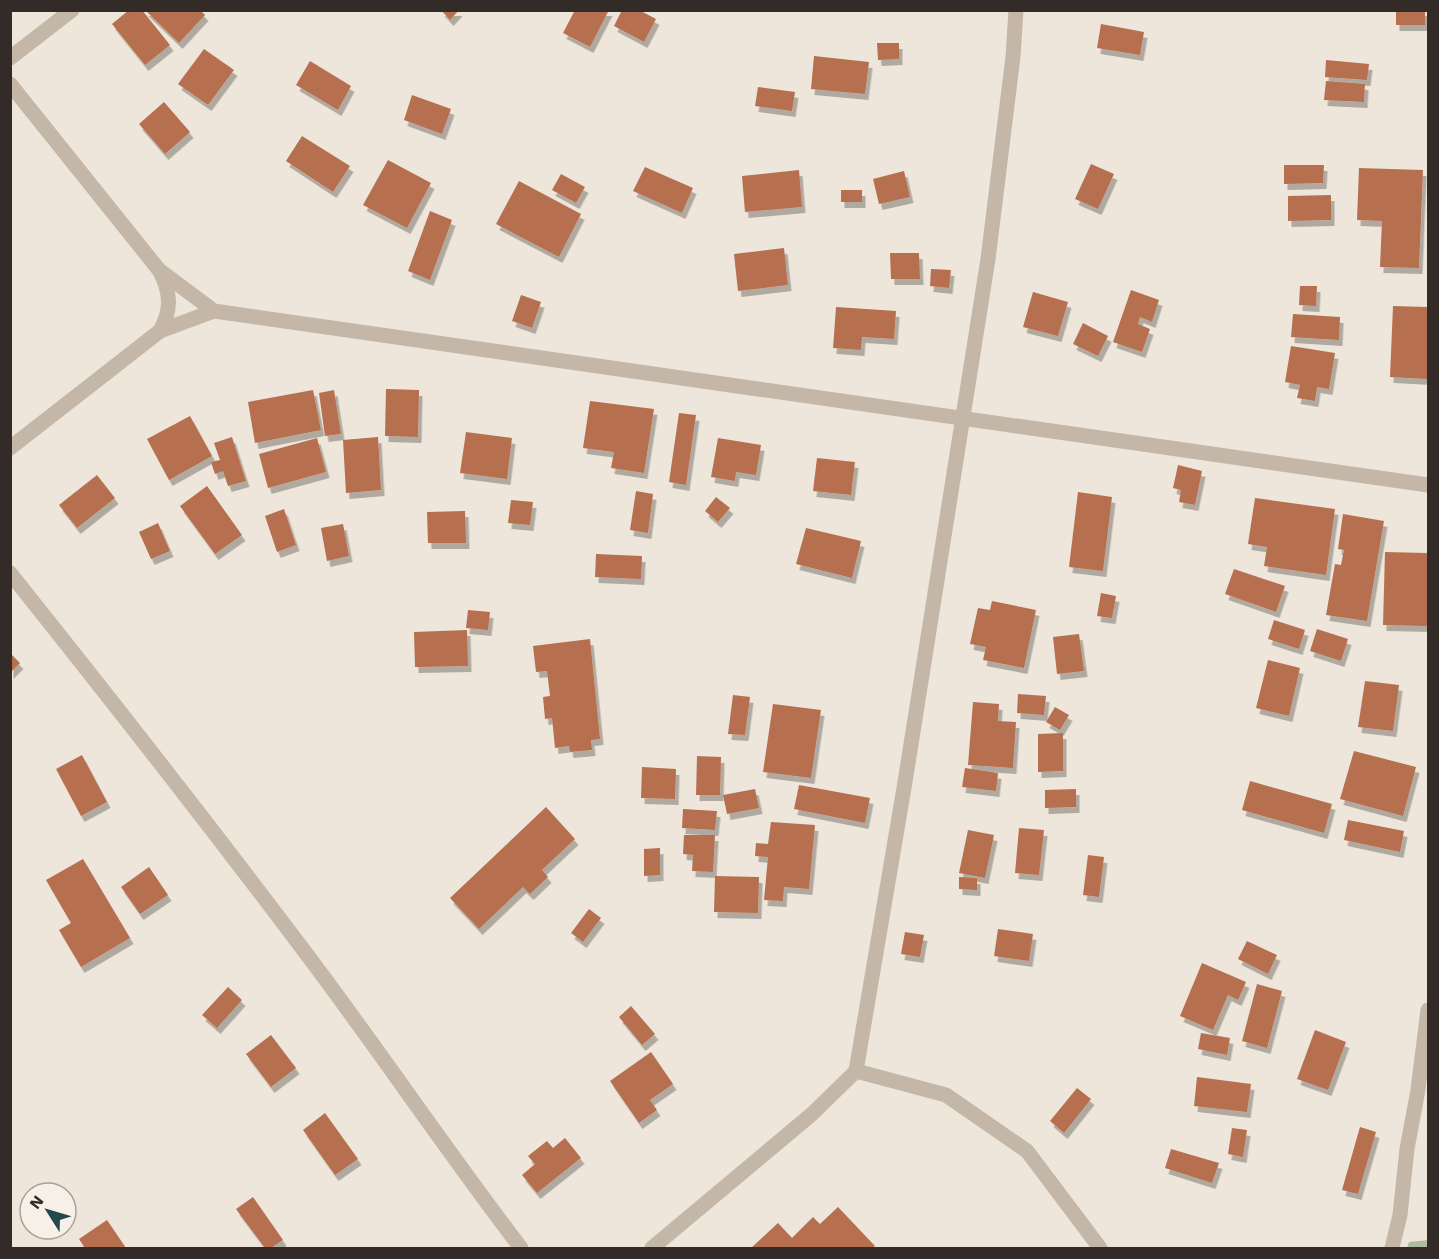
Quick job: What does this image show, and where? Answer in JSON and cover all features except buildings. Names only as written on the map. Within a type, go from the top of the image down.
[{"type":"street","points":[[10,58],[72,10]]},
{"type":"street","points":[[652,1248],[813,1114],[856,1071],[905,782],[988,260],[1013,57],[1016,10]]},
{"type":"street","points":[[10,84],[159,270],[214,311],[961,420],[1428,485]]},
{"type":"street","points":[[159,270],[169,296],[169,309],[160,332]]},
{"type":"street","points":[[10,448],[160,332],[214,311]]},
{"type":"street","points":[[10,573],[119,710],[303,950],[453,1159],[521,1248]]},
{"type":"street","points":[[1392,1248],[1400,1215],[1407,1149],[1423,1091],[1428,1010]]},
{"type":"street","points":[[856,1071],[946,1095],[1027,1151],[1100,1248]]},
{"type":"green space","points":[[1428,1240],[1428,1248],[1407,1248],[1409,1242]]}]
